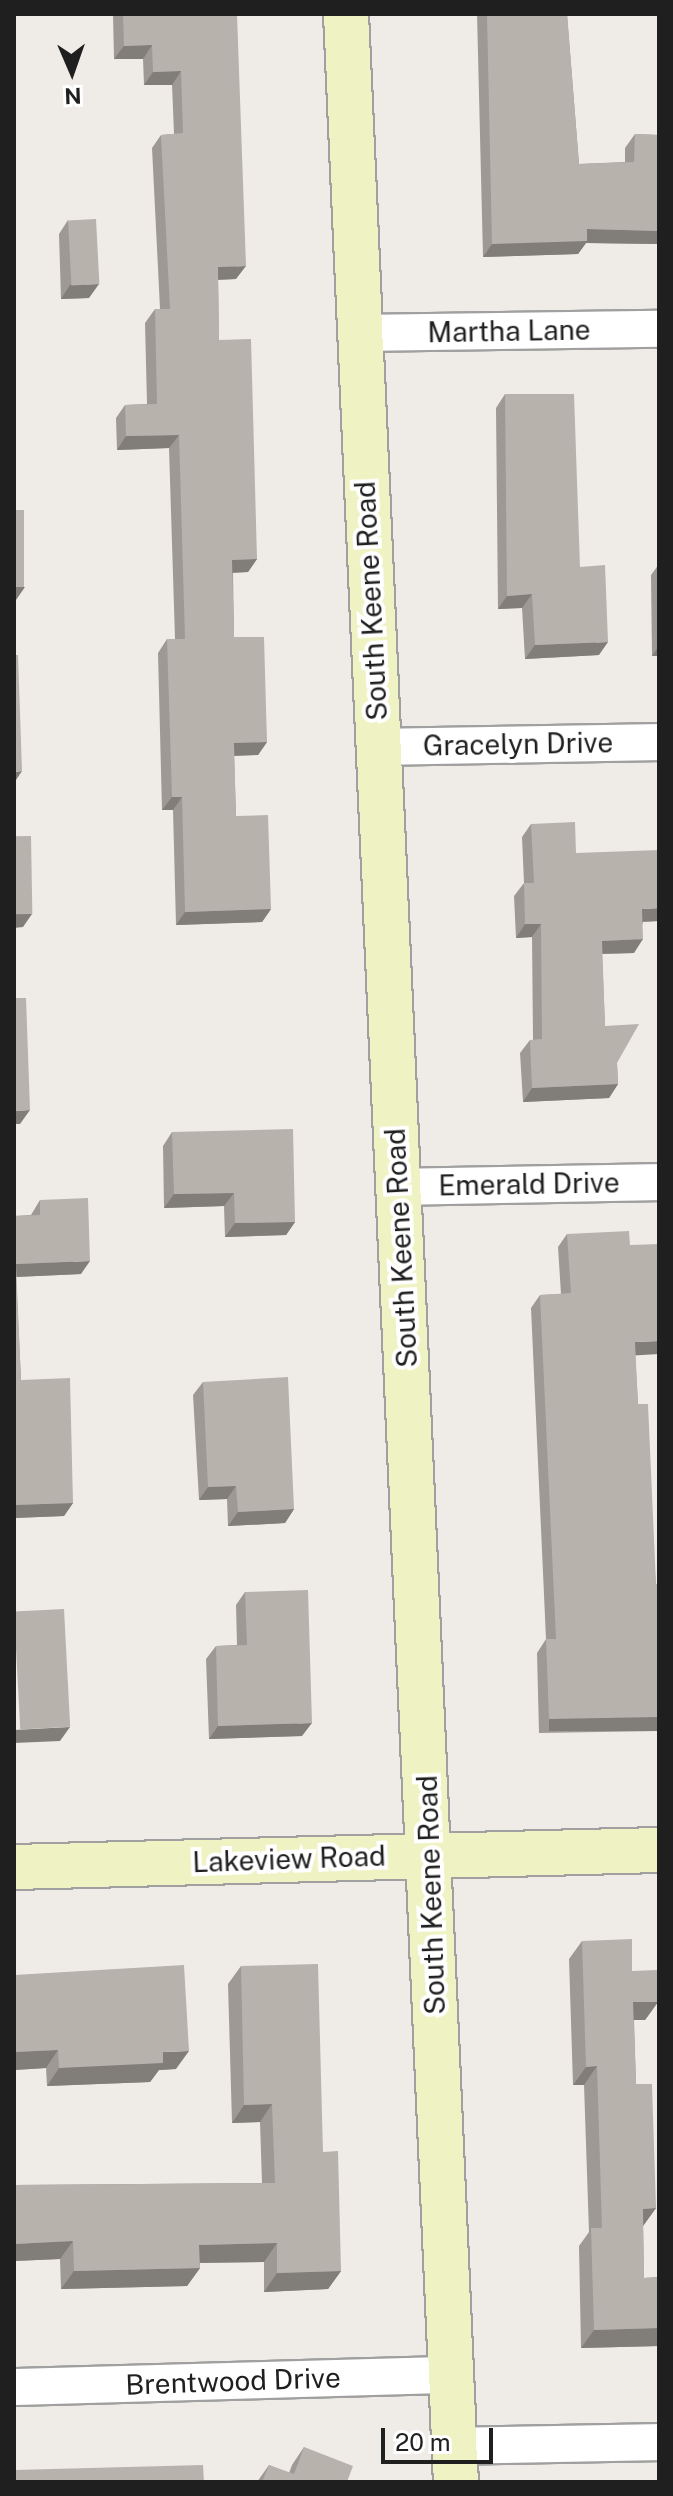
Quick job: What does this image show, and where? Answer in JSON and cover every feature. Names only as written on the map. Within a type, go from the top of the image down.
[{"type":"main road","name":"South Keene Road","points":[[346,14],[455,2464]]},
{"type":"main road","name":"Lakeview Road","points":[[14,1867],[659,1850]]},
{"type":"street","name":"Martha Lane","points":[[358,333],[659,329]]},
{"type":"street","name":"Gracelyn Drive","points":[[378,747],[659,742]]},
{"type":"street","name":"Emerald Drive","points":[[398,1187],[659,1182]]},
{"type":"street","name":"Brentwood Drive","points":[[14,2387],[452,2375]]},
{"type":"street","points":[[455,2464],[659,2442]]},
{"type":"building","points":[[123,14],[237,14],[246,266],[218,267],[219,340],[251,339],[257,559],[232,560],[234,637],[264,637],[267,742],[234,743],[236,816],[268,815],[271,909],[185,912],[182,797],[172,797],[167,639],[185,639],[179,435],[126,436],[125,405],[157,404],[155,309],[170,309],[161,135],[183,133],[181,71],[153,72],[152,45],[124,46]]},
{"type":"building","points":[[487,14],[567,14],[579,164],[634,162],[635,134],[659,135],[659,231],[587,229],[587,241],[492,244]]},
{"type":"building","points":[[96,219],[99,284],[71,285],[68,220]]},
{"type":"building","points":[[505,394],[574,394],[580,567],[605,565],[608,642],[535,645],[532,594],[507,596]]},
{"type":"building","points":[[14,510],[24,510],[24,587],[14,587]]},
{"type":"building","points":[[14,655],[18,655],[22,771],[14,772]]},
{"type":"building","points":[[575,822],[576,853],[659,850],[659,908],[642,909],[643,939],[602,941],[605,1026],[639,1024],[617,1063],[618,1084],[532,1088],[530,1040],[542,1039],[541,924],[525,924],[524,883],[534,883],[531,824]]},
{"type":"building","points":[[14,836],[31,836],[32,914],[15,914]]},
{"type":"building","points":[[14,998],[26,998],[30,1110],[14,1111]]},
{"type":"building","points":[[293,1129],[295,1222],[235,1223],[234,1193],[174,1194],[172,1132]]},
{"type":"building","points":[[88,1198],[90,1261],[16,1264],[21,1380],[70,1378],[73,1503],[14,1505],[14,1216],[40,1215],[40,1200]]},
{"type":"building","points":[[629,1231],[630,1245],[659,1244],[659,1341],[635,1342],[638,1404],[648,1404],[656,1584],[659,1584],[659,1717],[549,1719],[546,1639],[556,1639],[540,1295],[571,1293],[567,1234]]},
{"type":"building","points":[[288,1377],[294,1509],[238,1512],[236,1486],[208,1487],[203,1382]]},
{"type":"building","points":[[308,1590],[312,1723],[218,1726],[216,1646],[247,1645],[245,1592]]},
{"type":"building","points":[[64,1609],[70,1727],[20,1729],[14,1612]]},
{"type":"building","points":[[632,1939],[632,1971],[657,1970],[658,2002],[633,2002],[636,2084],[652,2084],[656,2208],[643,2209],[644,2278],[659,2277],[659,2328],[594,2330],[591,2228],[602,2228],[597,2066],[586,2067],[582,1941]]},
{"type":"building","points":[[318,1964],[323,2152],[338,2151],[341,2271],[277,2273],[277,2243],[199,2245],[200,2268],[74,2271],[73,2241],[14,2244],[14,2185],[275,2183],[272,2104],[244,2105],[241,1966]]},
{"type":"building","points":[[184,1965],[189,2051],[163,2052],[163,2063],[59,2068],[58,2050],[14,2052],[14,1975]]},
{"type":"building","points":[[304,2447],[353,2466],[347,2482],[262,2482],[269,2465],[294,2474]]},
{"type":"building","points":[[203,2465],[204,2482],[14,2482],[14,2470]]}]
